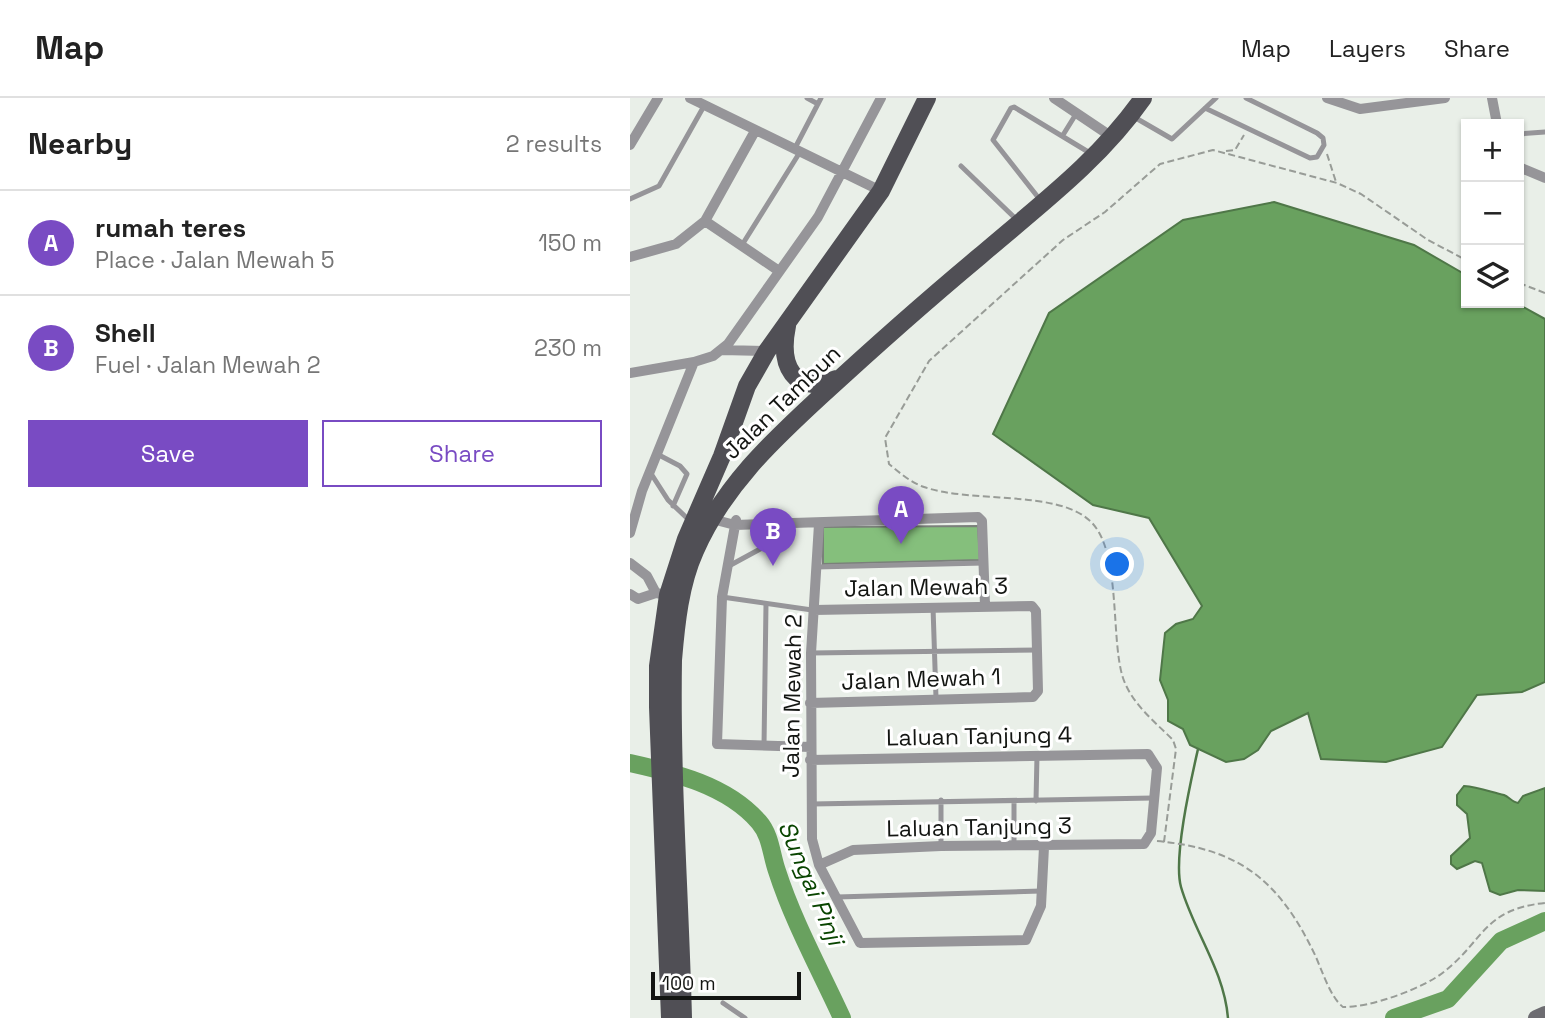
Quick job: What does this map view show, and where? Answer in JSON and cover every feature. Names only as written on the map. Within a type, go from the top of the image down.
[{"type":"main road","name":"Jalan Tambun","points":[[670,1018],[665,740],[658,666],[662,594],[674,576],[747,386],[767,351],[881,191],[926,98]]},
{"type":"main road","name":"Jalan Tambun","points":[[665,740],[675,628],[694,553],[734,483],[767,446],[902,321],[1077,175],[1143,98]]},
{"type":"main road","points":[[789,320],[784,348],[790,371],[796,378],[808,385],[816,385],[842,376]]},
{"type":"main road","name":"Jalan Tambun","points":[[667,801],[683,1018]]},
{"type":"street","points":[[630,145],[658,98]]},
{"type":"street","points":[[690,98],[881,191]]},
{"type":"street","points":[[722,350],[818,217],[881,98]]},
{"type":"street","points":[[1054,98],[1073,106],[1112,137]]},
{"type":"street","points":[[1327,98],[1360,109],[1445,98]]},
{"type":"street","points":[[1492,98],[1496,119]]},
{"type":"street","points":[[630,257],[677,244],[705,221],[755,131]]},
{"type":"street","points":[[1524,169],[1545,178]]},
{"type":"street","points":[[705,221],[779,271]]},
{"type":"street","points":[[630,373],[694,362],[722,350],[767,351]]},
{"type":"street","points":[[630,533],[634,504],[650,472],[694,362]]},
{"type":"street","points":[[716,512],[738,522],[820,524],[971,516],[982,521],[985,605]]},
{"type":"street","points":[[738,522],[722,597],[717,746],[811,747]]},
{"type":"street","name":"Jalan Mewah 2","points":[[820,524],[811,653],[812,839],[819,865],[860,943],[1026,940],[1040,911],[1042,891]]},
{"type":"street","points":[[630,564],[647,576],[662,594]]},
{"type":"street","points":[[633,598],[662,594]]},
{"type":"street","name":"Jalan Mewah 3","points":[[814,610],[1029,606],[1036,611],[1038,650]]},
{"type":"street","name":"Jalan Mewah 1","points":[[810,703],[1033,697],[1038,691],[1038,650]]},
{"type":"street","name":"Laluan Tanjung 4","points":[[810,760],[1148,754],[1157,768],[1153,798]]},
{"type":"street","points":[[1146,842],[1153,798]]},
{"type":"street","name":"Laluan Tanjung 3","points":[[819,865],[853,850],[941,846],[1044,847],[1146,842]]},
{"type":"street","points":[[1042,891],[1044,847]]},
{"type":"street","points":[[1536,1018],[1545,1014]]},
{"type":"lane","points":[[742,245],[797,150],[819,101],[807,98]]},
{"type":"lane","points":[[1131,115],[1172,139],[1216,98]]},
{"type":"lane","points":[[1205,108],[1310,158],[1317,157],[1323,138],[1317,133],[1246,98]]},
{"type":"lane","points":[[630,199],[659,186],[704,106]]},
{"type":"lane","points":[[1063,135],[1073,106]]},
{"type":"lane","points":[[1043,204],[993,137],[1014,107],[1094,156]]},
{"type":"lane","points":[[1524,133],[1545,131]]},
{"type":"lane","points":[[961,166],[1019,222]]},
{"type":"lane","points":[[657,454],[680,466],[687,474],[673,506]]},
{"type":"lane","points":[[650,472],[673,506],[692,524]]},
{"type":"lane","points":[[727,567],[762,548],[777,522]]},
{"type":"lane","points":[[817,567],[984,563]]},
{"type":"lane","points":[[722,597],[814,610]]},
{"type":"lane","points":[[764,746],[766,604]]},
{"type":"lane","points":[[933,607],[936,698]]},
{"type":"lane","points":[[811,653],[1038,650]]},
{"type":"lane","points":[[1036,801],[1037,756]]},
{"type":"lane","points":[[812,804],[1153,798]]},
{"type":"lane","points":[[941,800],[941,846]]},
{"type":"lane","points":[[1014,801],[1014,847]]},
{"type":"lane","points":[[834,897],[1042,891]]},
{"type":"lane","points":[[723,1003],[745,1018]]},
{"type":"path","points":[[1223,152],[1238,146],[1246,128]]},
{"type":"path","points":[[1322,148],[1337,183]]},
{"type":"path","points":[[1164,842],[1176,749],[1173,740],[1132,697],[1124,680],[1118,656],[1114,591],[1104,547],[1091,521],[1065,506],[956,494],[925,487],[906,478],[889,464],[885,438],[929,360],[1063,240],[1105,212],[1160,164],[1204,151],[1223,152],[1337,183],[1361,194],[1428,240],[1461,257]]},
{"type":"path","points":[[1524,285],[1545,293]]},
{"type":"path","points":[[1146,842],[1171,842],[1224,855],[1266,881],[1301,930],[1343,1007],[1417,988],[1433,980],[1494,921],[1521,906],[1545,903]]},
{"type":"shaded area","points":[[1274,202],[1414,245],[1461,272],[1461,308],[1524,307],[1545,319],[1545,682],[1522,692],[1477,695],[1442,747],[1386,762],[1321,759],[1308,713],[1271,731],[1258,750],[1244,759],[1226,762],[1190,745],[1183,729],[1168,721],[1168,700],[1160,680],[1165,633],[1176,624],[1193,619],[1202,606],[1149,518],[1093,505],[993,434],[1049,313],[1183,220]]},
{"type":"shaded area","points":[[1464,786],[1504,795],[1518,803],[1523,796],[1545,788],[1545,891],[1518,890],[1500,895],[1490,891],[1482,863],[1475,861],[1457,869],[1451,864],[1451,856],[1470,838],[1467,814],[1457,805],[1457,795]]},
{"type":"building","points":[[978,526],[980,560],[823,564],[823,527]]},
{"type":"waterway","points":[[1198,749],[1184,819],[1179,874],[1187,904],[1221,984],[1228,1018]]},
{"type":"waterway","name":"Sungai Pinji","points":[[630,763],[699,782],[732,799],[759,822],[768,839],[791,908],[842,1018]]},
{"type":"waterway","name":"Sungai Pinji","points":[[1394,1018],[1448,999],[1501,941],[1545,921]]},
{"type":"place","name":"rumah teres","points":[[901,544]]},
{"type":"place","name":"Shell","points":[[773,566]]}]
